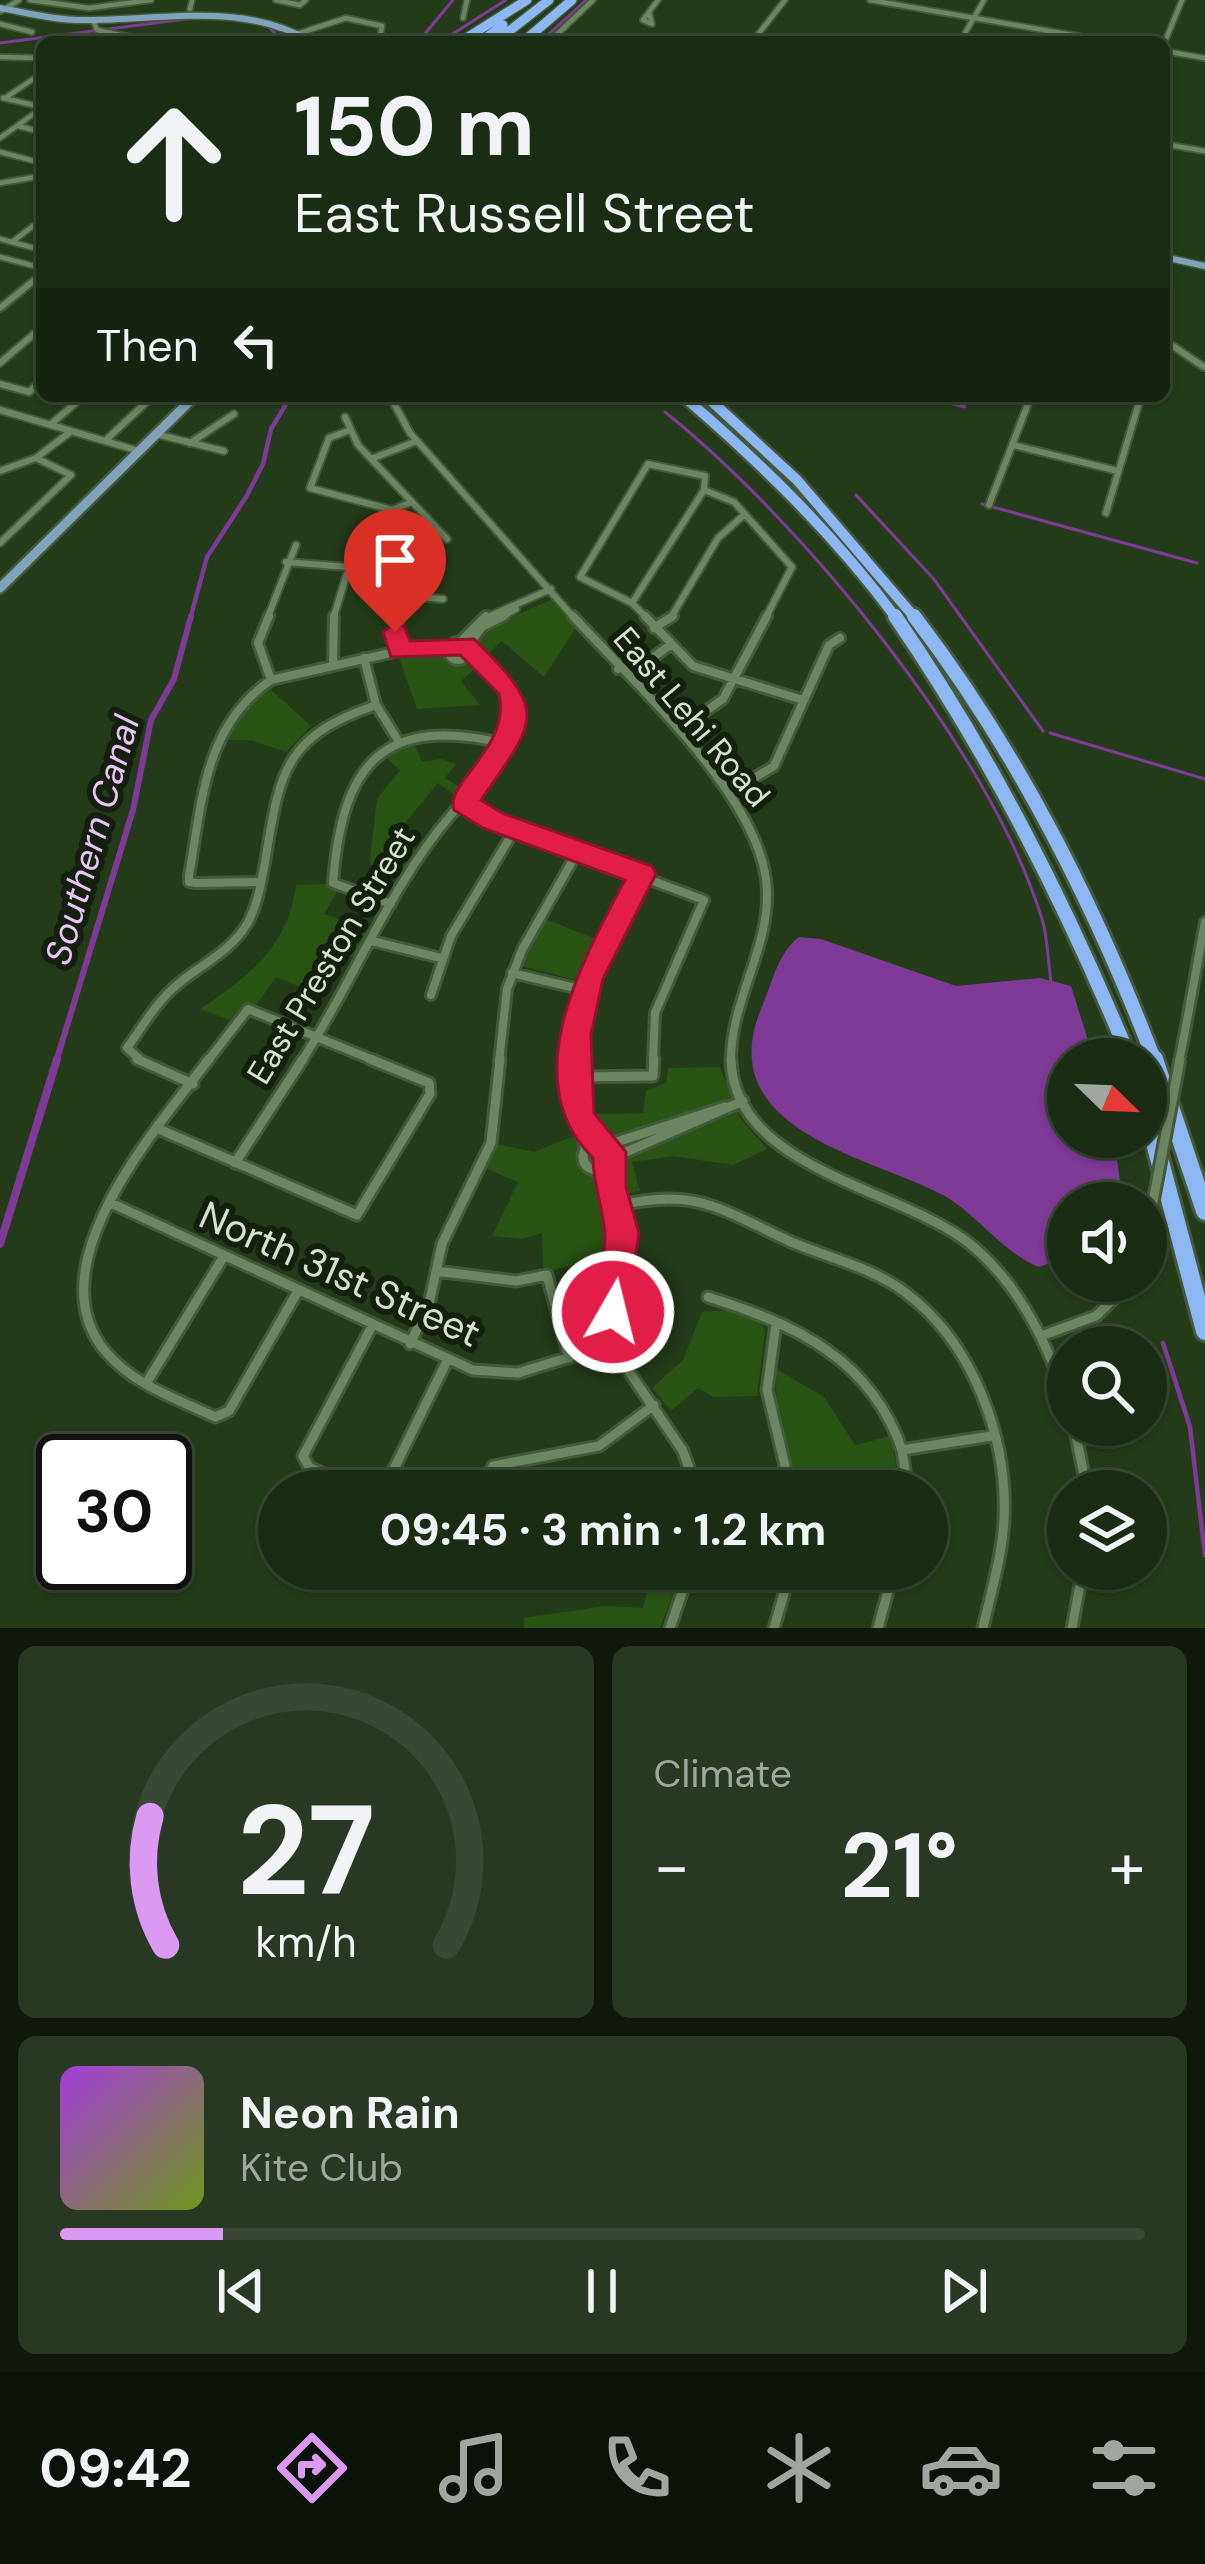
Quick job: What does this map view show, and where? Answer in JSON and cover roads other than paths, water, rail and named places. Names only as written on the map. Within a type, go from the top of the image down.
[{"type":"highway","points":[[470,36],[531,0]]},
{"type":"highway","points":[[487,36],[531,0]]},
{"type":"highway","points":[[503,36],[549,0]]},
{"type":"highway","points":[[532,36],[572,0]]},
{"type":"highway","points":[[682,402],[720,429]]},
{"type":"highway","points":[[690,402],[829,535],[946,686],[1031,828],[1121,1038]]},
{"type":"highway","points":[[713,402],[815,494]]},
{"type":"highway","points":[[728,402],[815,494],[934,634],[1050,819],[1128,988],[1205,1211]]},
{"type":"highway","points":[[1159,1158],[1205,1331]]},
{"type":"main road","points":[[6,11],[92,24],[190,6],[247,11],[303,36]]},
{"type":"main road","points":[[1170,258],[1205,266]]},
{"type":"main road","points":[[0,589],[189,402]]},
{"type":"street","points":[[19,0],[0,23],[32,32]]},
{"type":"street","points":[[30,0],[57,5],[152,0]]},
{"type":"street","points":[[57,5],[66,0]]},
{"type":"street","points":[[276,0],[303,2]]},
{"type":"street","points":[[463,18],[467,0]]},
{"type":"street","points":[[555,36],[593,0]]},
{"type":"street","points":[[649,12],[658,0]]},
{"type":"street","points":[[757,36],[784,0]]},
{"type":"street","points":[[870,0],[1079,36]]},
{"type":"street","points":[[964,36],[984,0]]},
{"type":"street","points":[[1169,36],[1182,0]]},
{"type":"street","points":[[300,33],[352,19],[382,26],[380,36]]},
{"type":"street","points":[[92,24],[118,36]]},
{"type":"street","points":[[1170,51],[1205,58]]},
{"type":"street","points":[[0,57],[36,58]]},
{"type":"street","points":[[2,98],[36,77]]},
{"type":"street","points":[[22,79],[31,80]]},
{"type":"street","points":[[2,98],[36,106]]},
{"type":"street","points":[[0,138],[36,112]]},
{"type":"street","points":[[17,126],[36,131]]},
{"type":"street","points":[[1170,145],[1205,152]]},
{"type":"street","points":[[0,152],[36,161]]},
{"type":"street","points":[[0,183],[36,177]]},
{"type":"street","points":[[13,242],[33,226]]},
{"type":"street","points":[[0,239],[36,248]]},
{"type":"street","points":[[19,261],[36,250]]},
{"type":"street","points":[[0,257],[36,268]]},
{"type":"street","points":[[0,308],[36,276]]},
{"type":"street","points":[[0,363],[36,332]]},
{"type":"street","points":[[1170,344],[1204,367]]},
{"type":"street","points":[[1170,352],[1178,349]]},
{"type":"street","points":[[0,384],[29,392],[36,386]]},
{"type":"street","points":[[50,425],[78,402]]},
{"type":"street","points":[[105,441],[147,402]]},
{"type":"street","name":"East Lehi Road","points":[[394,402],[417,441],[731,793],[758,834],[769,878],[766,931],[729,1033],[730,1066],[743,1101],[766,1135],[790,1155],[922,1212],[966,1239],[1006,1279],[1047,1351]]},
{"type":"street","points":[[989,505],[1029,402]]},
{"type":"street","points":[[1106,513],[1139,402]]},
{"type":"street","points":[[0,410],[139,451]]},
{"type":"street","points":[[189,443],[234,414]]},
{"type":"street","points":[[345,417],[371,459],[447,539]]},
{"type":"street","points":[[350,430],[329,438],[310,488],[392,510],[412,502]]},
{"type":"street","points":[[0,471],[36,458],[71,431]]},
{"type":"street","points":[[156,434],[224,451]]},
{"type":"street","points":[[371,459],[417,441]]},
{"type":"street","points":[[1012,446],[1118,471]]},
{"type":"street","points":[[0,544],[71,475],[36,458]]},
{"type":"street","points":[[632,603],[704,490],[705,476],[648,464],[579,574],[632,603],[693,666],[803,700]]},
{"type":"street","points":[[704,490],[726,497],[790,564],[734,680],[720,703],[704,713]]},
{"type":"street","points":[[654,628],[676,617],[727,526],[745,514]]},
{"type":"street","points":[[271,680],[259,657],[259,643],[296,545]]},
{"type":"street","points":[[286,562],[410,572],[395,632],[399,651]]},
{"type":"street","points":[[333,664],[330,628],[349,566]]},
{"type":"street","points":[[459,650],[496,609],[553,591]]},
{"type":"street","points":[[459,650],[482,627],[553,591]]},
{"type":"street","points":[[404,596],[443,599]]},
{"type":"street","points":[[496,609],[504,617]]},
{"type":"street","points":[[731,793],[774,766],[829,645],[840,638]]},
{"type":"street","points":[[619,668],[670,645]]},
{"type":"street","points":[[261,882],[189,882],[219,729],[236,704],[271,680],[333,664],[399,651],[459,650],[502,676],[514,698],[516,721],[507,744],[455,731],[398,742],[368,760],[349,784],[333,883],[391,904]]},
{"type":"street","points":[[364,658],[376,705],[398,742]]},
{"type":"street","points":[[193,1084],[126,1053],[171,991],[237,939],[253,914],[278,780],[290,752],[326,722],[376,705]]},
{"type":"street","name":"East Preston Street","points":[[235,1163],[317,1036],[440,827],[507,744]]},
{"type":"street","points":[[464,802],[515,829],[704,900],[655,1013],[653,1076],[575,1077]]},
{"type":"street","points":[[431,995],[441,958],[515,829]]},
{"type":"street","points":[[410,1344],[429,1304],[442,1244],[491,1143],[500,1023],[512,974],[578,851]]},
{"type":"street","points":[[609,1187],[583,1161],[586,1149],[575,1077],[584,990],[642,874]]},
{"type":"street","points":[[1156,1182],[1205,922]]},
{"type":"street","points":[[372,941],[441,958]]},
{"type":"street","points":[[512,974],[584,990]]},
{"type":"street","points":[[161,1130],[357,1215],[431,1086],[248,1009],[193,1084],[161,1130],[111,1203],[87,1251],[85,1300],[102,1348],[147,1382],[223,1418],[298,1291]]},
{"type":"street","points":[[586,1149],[743,1101]]},
{"type":"street","points":[[592,1169],[727,1107]]},
{"type":"street","points":[[657,1125],[665,1139]]},
{"type":"street","points":[[583,1126],[602,1145],[609,1162],[609,1187],[622,1233],[613,1300],[618,1342],[629,1372],[682,1444],[690,1470]]},
{"type":"street","points":[[616,1205],[653,1196],[703,1197],[905,1291],[938,1320],[961,1351],[991,1436],[1004,1513],[983,1628]]},
{"type":"street","name":"North 31st Street","points":[[111,1203],[473,1370],[518,1373],[618,1342]]},
{"type":"street","points":[[147,1382],[224,1256]]},
{"type":"street","points":[[436,1271],[516,1281],[547,1275],[568,1358]]},
{"type":"street","points":[[708,1297],[821,1342],[859,1371],[886,1408],[905,1470]]},
{"type":"street","points":[[1041,1336],[1096,1316],[1110,1302]]},
{"type":"street","points":[[776,1323],[766,1360],[765,1406],[785,1470]]},
{"type":"street","points":[[321,1470],[303,1460],[372,1326]]},
{"type":"street","points":[[393,1470],[447,1361]]},
{"type":"street","points":[[491,1470],[493,1466],[591,1453],[623,1435],[654,1405]]},
{"type":"street","points":[[902,1450],[991,1436]]},
{"type":"street","points":[[670,1628],[681,1590]]},
{"type":"street","points":[[774,1628],[785,1590]]},
{"type":"street","points":[[878,1628],[888,1590]]},
{"type":"street","points":[[1072,1628],[1079,1590]]},
{"type":"waterway","points":[[423,36],[453,0]]},
{"type":"waterway","points":[[449,36],[506,0]]},
{"type":"waterway","points":[[547,36],[586,0]]},
{"type":"waterway","points":[[54,36],[193,18]]},
{"type":"waterway","points":[[265,23],[277,36]]},
{"type":"waterway","points":[[0,43],[36,38]]},
{"type":"waterway","name":"Southern Canal","points":[[190,619],[207,557],[246,497],[263,464],[271,429],[287,402]]},
{"type":"waterway","points":[[945,402],[965,407]]},
{"type":"waterway","points":[[665,412],[718,458],[831,576],[936,713],[1016,853],[1042,919],[1051,982]]},
{"type":"waterway","points":[[856,495],[931,576]]},
{"type":"waterway","points":[[982,504],[1197,563]]},
{"type":"waterway","points":[[933,578],[1043,731]]},
{"type":"waterway","name":"Southern Canal","points":[[56,1062],[133,810],[151,720],[174,679],[191,616]]},
{"type":"waterway","points":[[1050,733],[1205,779]]},
{"type":"waterway","name":"Southern Canal","points":[[0,1244],[57,1059]]},
{"type":"waterway","points":[[1167,1355],[1190,1427],[1205,1555]]}]
